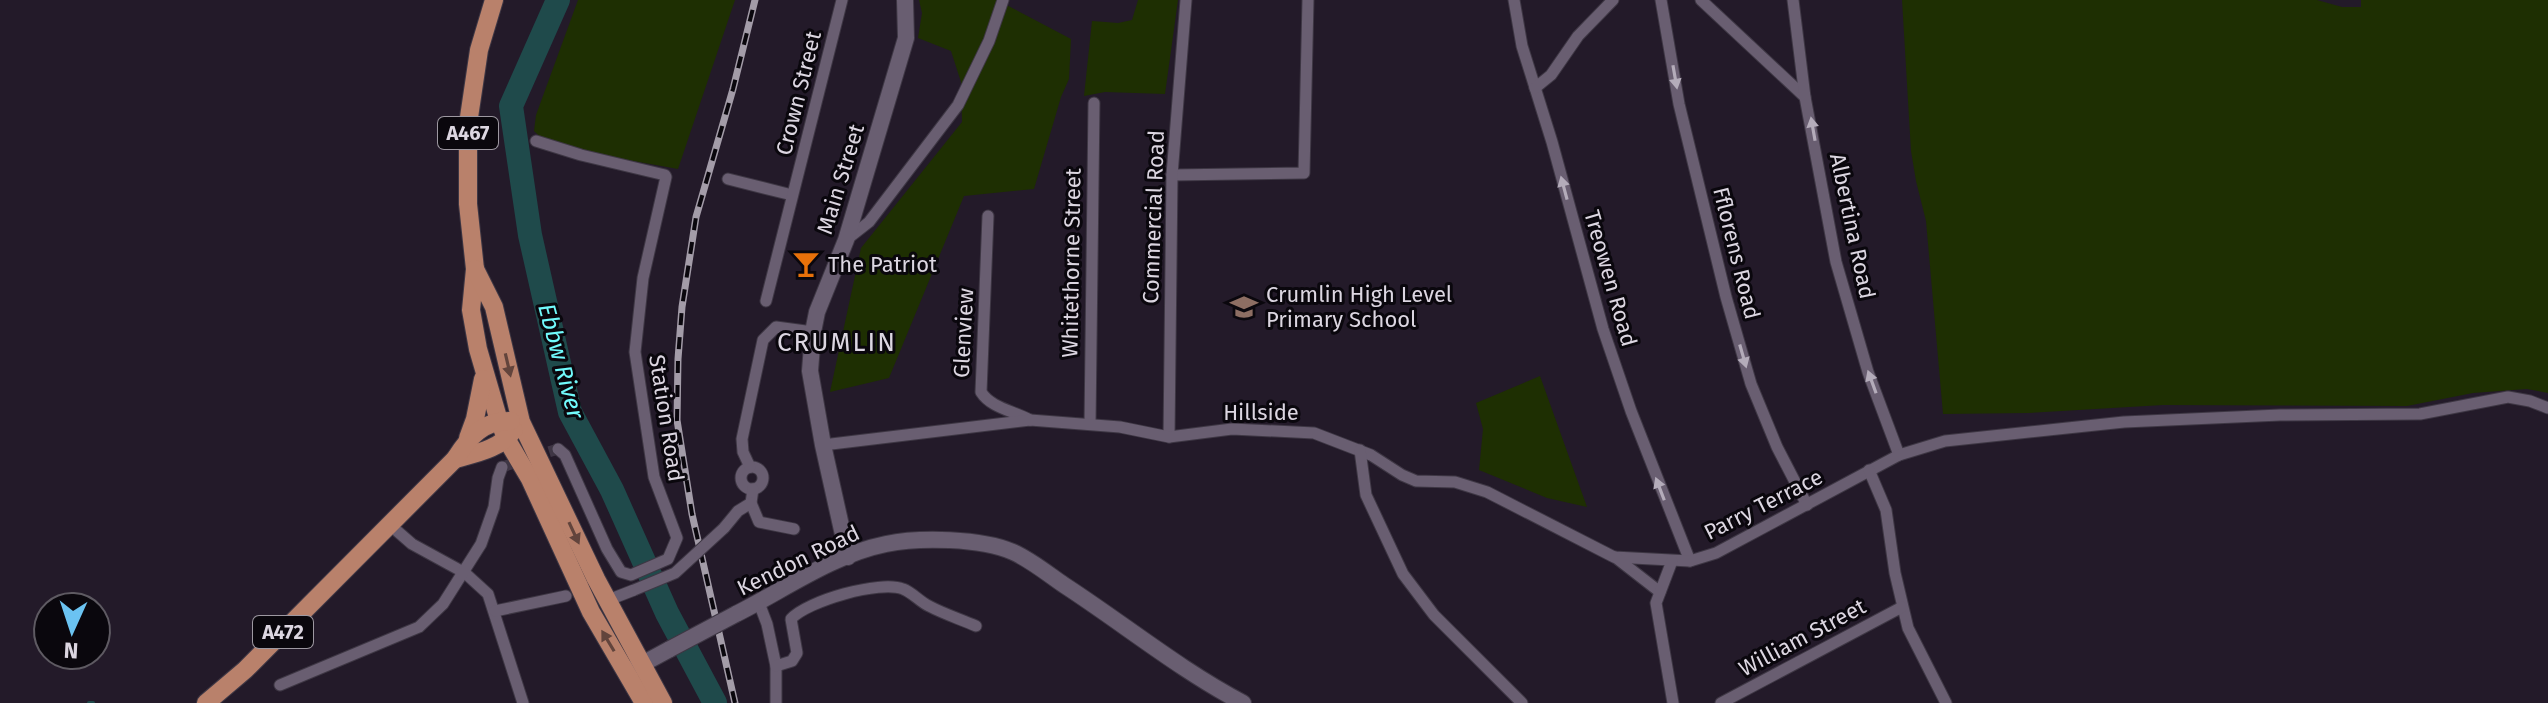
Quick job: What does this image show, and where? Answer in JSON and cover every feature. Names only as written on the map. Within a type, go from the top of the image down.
[{"type":"main road","name":"A467","points":[[494,0],[479,50],[468,124],[468,204],[475,269],[471,310],[484,373],[507,440],[530,479],[591,612],[663,703]]},
{"type":"main road","name":"Main Street","points":[[848,557],[810,371],[813,332],[817,312],[846,240],[906,38],[905,0]]},
{"type":"main road","name":"A467","points":[[475,269],[494,307],[521,422],[634,668],[644,703]]},
{"type":"main road","points":[[468,438],[484,373]]},
{"type":"main road","points":[[499,421],[521,422]]},
{"type":"main road","name":"A472","points":[[206,703],[245,670],[455,459],[468,438],[481,428],[499,421]]},
{"type":"main road","points":[[507,440],[521,422]]},
{"type":"main road","name":"A472","points":[[455,459],[485,451],[507,440]]},
{"type":"main road","name":"Kendon Road","points":[[634,668],[848,557],[884,544],[926,539],[966,542],[1012,551],[1213,687],[1243,703]]},
{"type":"street","name":"Crown Street","points":[[766,301],[842,0]]},
{"type":"street","points":[[846,240],[869,222],[958,105],[989,41],[1003,0]]},
{"type":"street","name":"Commercial Road","points":[[1169,437],[1172,175],[1186,0]]},
{"type":"street","points":[[1172,175],[1304,173],[1308,0]]},
{"type":"street","name":"Treowen Road","points":[[1514,0],[1522,46],[1603,329],[1646,451],[1690,561]]},
{"type":"street","points":[[1535,88],[1551,75],[1578,36],[1613,0]]},
{"type":"street","name":"Fflorens Road","points":[[1661,0],[1679,104],[1747,370],[1777,447],[1807,505]]},
{"type":"street","points":[[1701,0],[1805,97]]},
{"type":"street","name":"Albertina Road","points":[[1793,0],[1805,97],[1836,262],[1868,372],[1899,455]]},
{"type":"street","name":"Whitethorne Street","points":[[1090,424],[1094,103]]},
{"type":"street","name":"Station Road","points":[[536,141],[666,177],[643,278],[635,341],[654,477],[677,533],[671,555],[663,562],[634,574],[624,574],[613,561],[565,455],[558,449]]},
{"type":"street","points":[[728,179],[792,195]]},
{"type":"street","name":"Glenview","points":[[988,216],[981,392],[987,403],[1030,420]]},
{"type":"street","points":[[794,529],[759,522],[751,503],[753,489],[762,483],[763,475],[759,469],[750,467],[743,452],[742,439],[763,340],[776,327],[813,332]]},
{"type":"street","name":"Parry Terrace","points":[[1672,561],[1690,561],[1716,553],[1899,455],[1945,441],[2124,422],[2280,415],[2420,414],[2508,397],[2548,408]]},
{"type":"street","name":"Hillside","points":[[823,445],[1030,420],[1090,424],[1169,437],[1232,429],[1314,433],[1360,450],[1416,481],[1455,482],[1487,492],[1614,557],[1672,561]]},
{"type":"street","points":[[1360,450],[1366,495],[1403,574],[1434,615],[1522,703]]},
{"type":"street","points":[[280,685],[419,627],[443,604],[465,573],[486,531],[502,467]]},
{"type":"street","points":[[1869,470],[1886,510],[1908,628],[1946,703]]},
{"type":"street","points":[[616,597],[675,573],[738,511],[751,503]]},
{"type":"street","points":[[389,524],[412,544],[465,573],[484,589],[495,611],[523,703]]},
{"type":"street","points":[[1614,557],[1660,592]]},
{"type":"street","points":[[1672,561],[1656,603],[1673,703]]},
{"type":"street","points":[[776,666],[792,661],[797,653],[791,619],[798,611],[812,603],[887,585],[906,589],[926,605],[976,626]]},
{"type":"street","points":[[495,611],[566,596]]},
{"type":"street","points":[[759,603],[776,666],[776,703]]},
{"type":"street","name":"William Street","points":[[1721,703],[1902,607]]},
{"type":"green space","points":[[578,0],[735,0],[678,169],[550,146],[534,131],[536,115]]},
{"type":"green space","points":[[919,0],[997,0],[1071,39],[1069,79],[1034,189],[964,196],[889,378],[830,392],[861,248],[962,122],[961,82],[951,51],[918,38],[922,13]]},
{"type":"green space","points":[[1138,0],[1178,0],[1165,94],[1105,92],[1084,96],[1092,21],[1118,23],[1132,20]]},
{"type":"green space","points":[[1902,0],[2317,0],[2342,7],[2361,7],[2361,0],[2548,0],[2548,393],[2527,389],[2473,393],[2407,406],[2163,405],[2028,413],[1943,414],[1926,221],[1911,151]]},
{"type":"green space","points":[[1540,376],[1587,507],[1547,498],[1479,470],[1483,429],[1476,403]]},
{"type":"waterway","name":"Ebbw River","points":[[558,0],[511,106],[530,235],[570,412],[612,490],[667,613],[715,703]]},
{"type":"tunnel","points":[[502,467],[558,449]]},
{"type":"railway","points":[[735,703],[692,514],[677,420],[678,359],[682,307],[696,217],[755,0]]},
{"type":"place","name":"The Patriot","points":[[806,264]]},
{"type":"place","name":"Crumlin High Level Primary School","points":[[1244,307]]},
{"type":"district","name":"CRUMLIN","points":[[837,342]]}]
